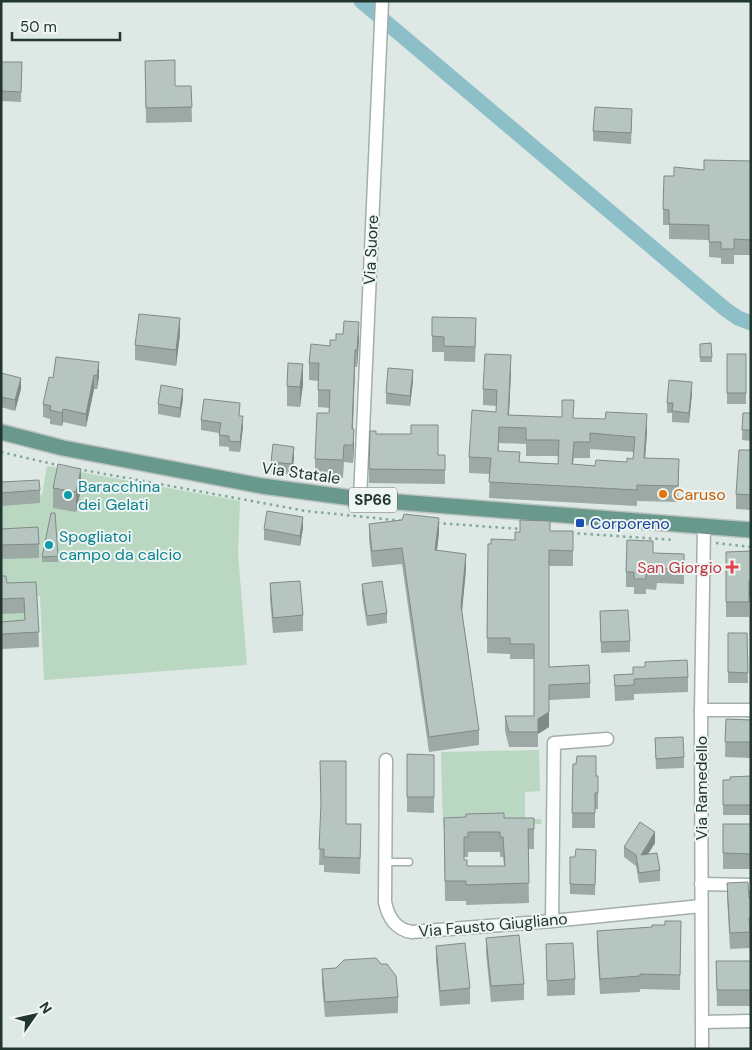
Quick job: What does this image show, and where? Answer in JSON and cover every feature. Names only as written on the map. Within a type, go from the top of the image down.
[{"type":"main road","name":"Via Statale","points":[[1,432],[62,448],[262,486],[360,499],[751,530]]},
{"type":"street","name":"Via Suore","points":[[360,499],[382,3]]},
{"type":"street","name":"Via Ramedello","points":[[702,1049],[701,884],[704,526]]},
{"type":"street","points":[[702,710],[751,710]]},
{"type":"street","points":[[552,921],[554,743],[607,739]]},
{"type":"street","name":"Via Fausto Giugliano","points":[[386,760],[385,902],[388,914],[396,925],[404,931],[412,932],[552,921],[701,906]]},
{"type":"street","points":[[701,884],[751,885]]},
{"type":"street","points":[[702,1022],[751,1022]]},
{"type":"lane","points":[[386,862],[409,862]]},
{"type":"path","points":[[704,542],[751,547]]},
{"type":"green space","points":[[47,466],[240,501],[238,553],[247,665],[44,680],[40,596],[37,596],[39,647],[1,649],[1,495],[42,495]]},
{"type":"green space","points":[[539,750],[540,791],[525,792],[525,819],[541,819],[542,824],[443,826],[441,752]]},
{"type":"building","points":[[175,60],[175,86],[191,86],[192,107],[146,108],[145,61]]},
{"type":"building","points":[[1,62],[22,62],[21,92],[1,91]]},
{"type":"building","points":[[595,107],[632,109],[631,133],[593,131]]},
{"type":"building","points":[[704,160],[751,161],[751,240],[734,239],[734,249],[721,249],[721,242],[709,242],[709,225],[669,224],[669,210],[663,209],[664,176],[674,176],[674,167],[704,170]]},
{"type":"building","points":[[139,314],[180,318],[176,350],[135,345]]},
{"type":"building","points":[[432,317],[476,318],[475,347],[444,346],[444,337],[432,336]]},
{"type":"building","points":[[344,321],[359,322],[357,350],[355,350],[353,445],[344,445],[343,460],[315,459],[317,413],[329,413],[330,390],[318,390],[319,363],[309,363],[311,344],[330,346],[330,340],[336,340],[336,334],[343,334]]},
{"type":"building","points":[[711,343],[712,357],[700,357],[700,344]]},
{"type":"building","points":[[485,354],[511,355],[508,415],[562,417],[562,400],[574,400],[573,418],[605,419],[606,412],[647,414],[644,458],[679,459],[678,486],[637,485],[637,490],[489,482],[491,458],[469,457],[472,410],[496,412],[497,390],[483,389]],"holes":[[[499,427],[526,428],[526,440],[559,440],[558,464],[519,462],[520,452],[498,451]],[[590,433],[635,437],[633,459],[627,458],[627,462],[596,460],[595,466],[572,464],[574,442],[590,442]]]},
{"type":"building","points":[[727,354],[746,354],[746,393],[727,393]]},
{"type":"building","points":[[56,357],[99,362],[97,376],[94,375],[86,414],[63,409],[62,413],[50,410],[51,406],[43,404],[49,377],[53,378]]},
{"type":"building","points":[[288,363],[303,364],[300,387],[287,386]]},
{"type":"building","points":[[388,368],[413,370],[410,396],[386,393]]},
{"type":"building","points":[[1,373],[21,378],[15,400],[1,397]]},
{"type":"building","points":[[669,380],[692,382],[689,413],[672,411],[673,403],[667,403]]},
{"type":"building","points":[[161,385],[183,389],[180,408],[158,404]]},
{"type":"building","points":[[204,399],[240,403],[239,416],[243,416],[240,442],[229,441],[229,436],[219,435],[221,423],[201,420]]},
{"type":"building","points":[[743,413],[751,413],[751,430],[742,430]]},
{"type":"building","points":[[411,425],[438,425],[438,455],[445,455],[445,470],[369,469],[370,431],[376,431],[376,434],[411,434]]},
{"type":"building","points":[[273,444],[294,447],[292,464],[271,462]]},
{"type":"building","points":[[739,450],[751,450],[751,495],[736,494]]},
{"type":"building","points":[[58,464],[81,469],[76,492],[53,488]]},
{"type":"building","points":[[39,480],[40,490],[1,493],[1,482]]},
{"type":"building","points":[[267,511],[303,517],[300,536],[264,529]]},
{"type":"building","points":[[51,513],[55,513],[58,556],[42,557]]},
{"type":"building","points":[[404,514],[439,518],[435,550],[466,554],[461,606],[479,730],[429,737],[402,548],[372,551],[369,524],[402,520]]},
{"type":"building","points":[[520,520],[550,521],[550,531],[573,531],[573,551],[549,550],[549,667],[589,665],[590,683],[549,685],[549,712],[538,719],[538,732],[509,732],[505,716],[534,716],[534,644],[510,644],[510,638],[487,638],[488,544],[491,544],[491,539],[515,540],[515,532],[520,532]]},
{"type":"building","points":[[38,527],[39,544],[1,545],[1,529]]},
{"type":"building","points":[[627,540],[653,541],[653,553],[684,554],[684,569],[657,568],[656,574],[646,574],[646,579],[634,579],[634,572],[626,572]]},
{"type":"building","points":[[751,551],[749,602],[726,602],[726,552]]},
{"type":"building","points":[[1,576],[6,576],[7,583],[36,582],[39,632],[1,634],[1,622],[25,620],[24,598],[1,599]]},
{"type":"building","points":[[300,581],[303,615],[273,618],[270,583]]},
{"type":"building","points":[[382,581],[387,613],[367,616],[362,584]]},
{"type":"building","points":[[628,610],[630,641],[601,642],[600,611]]},
{"type":"building","points":[[728,633],[747,633],[748,673],[728,672]]},
{"type":"building","points":[[687,660],[688,677],[634,679],[634,685],[615,686],[614,675],[633,674],[633,667],[645,667],[645,662]]},
{"type":"building","points":[[726,719],[751,720],[751,742],[725,742]]},
{"type":"building","points":[[683,737],[684,757],[656,759],[655,738]]},
{"type":"building","points":[[407,754],[434,755],[434,797],[407,797]]},
{"type":"building","points":[[577,756],[596,756],[598,793],[595,793],[595,813],[572,813],[573,764],[576,764]]},
{"type":"building","points":[[320,761],[346,761],[346,824],[361,824],[360,858],[324,857],[324,849],[319,849]]},
{"type":"building","points":[[751,776],[751,805],[723,805],[723,780],[730,780],[730,777]]},
{"type":"building","points":[[504,813],[504,818],[534,818],[534,829],[528,829],[529,883],[466,885],[466,881],[445,881],[444,818],[466,817],[466,814]],"holes":[[[468,832],[500,832],[500,837],[503,837],[505,866],[467,866],[467,860],[464,860],[464,837],[468,837]]]},
{"type":"building","points":[[640,822],[655,832],[641,855],[657,853],[660,870],[639,873],[636,855],[624,847]]},
{"type":"building","points":[[723,824],[751,824],[751,854],[723,853]]},
{"type":"building","points":[[576,849],[596,850],[595,885],[570,884],[570,857],[575,857]]},
{"type":"building","points":[[748,882],[749,898],[751,898],[750,932],[730,933],[727,883]]},
{"type":"building","points":[[665,921],[681,921],[680,975],[640,974],[640,976],[600,979],[597,931],[652,927],[652,925],[665,925]]},
{"type":"building","points":[[519,935],[524,984],[491,986],[486,938]]},
{"type":"building","points":[[465,943],[470,988],[440,991],[436,946]]},
{"type":"building","points":[[573,943],[575,979],[547,981],[546,944]]},
{"type":"building","points":[[376,958],[381,964],[387,964],[396,976],[398,997],[325,1002],[322,969],[336,968],[344,960]]},
{"type":"building","points":[[716,961],[751,961],[751,990],[717,990]]},
{"type":"waterway","points":[[361,1],[725,309],[738,318],[751,323]]},
{"type":"place","name":"Caruso","points":[[663,494]]},
{"type":"place","name":"Baracchina dei Gelati","points":[[68,495]]},
{"type":"place","name":"Corporeno","points":[[580,523]]},
{"type":"place","name":"Spogliatoi campo da calcio","points":[[49,545]]},
{"type":"place","name":"San Giorgio","points":[[732,567]]}]
